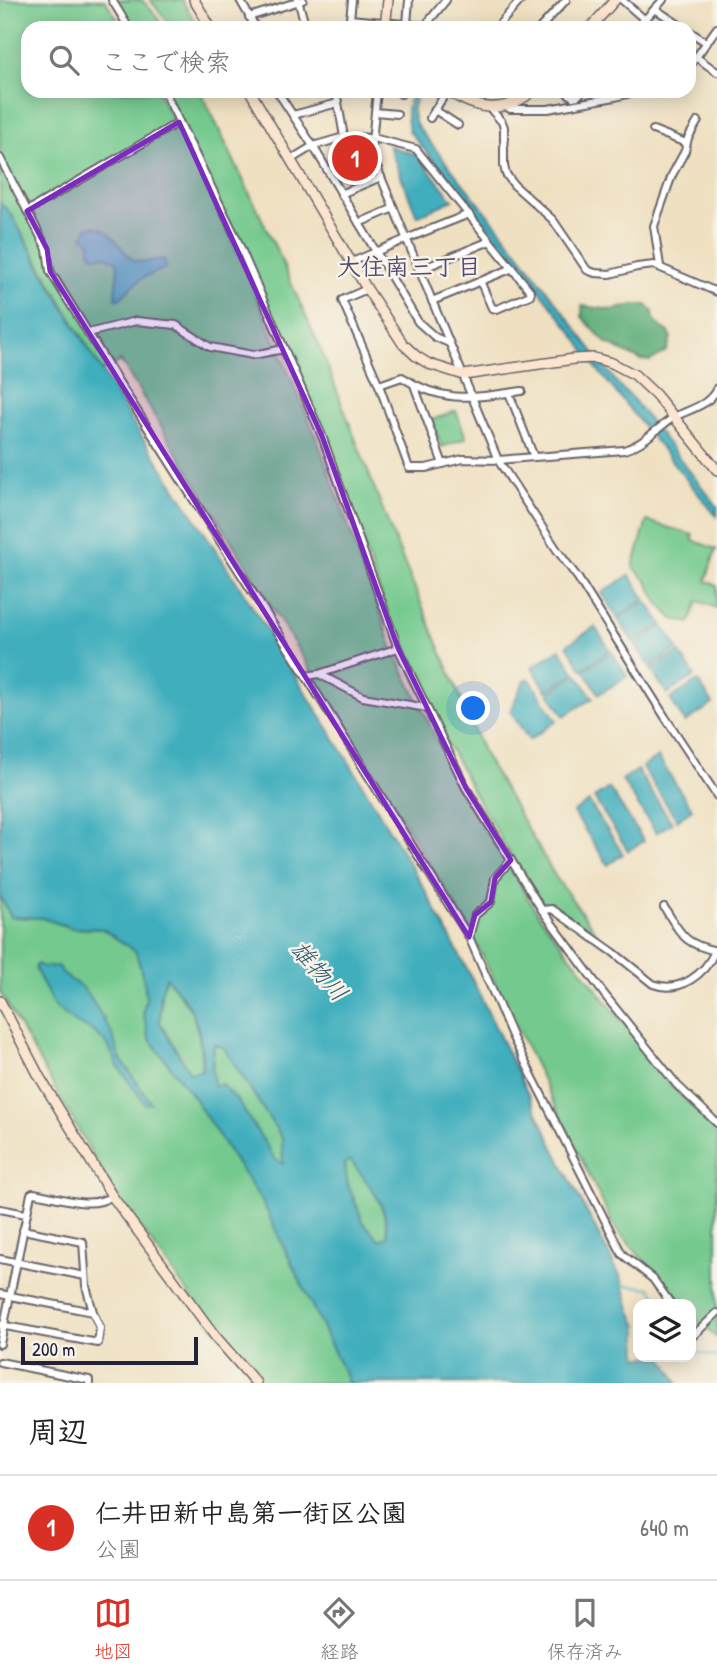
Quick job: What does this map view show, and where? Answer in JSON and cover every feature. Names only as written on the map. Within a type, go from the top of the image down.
[{"type":"street","points":[[112,0],[125,21]]},
{"type":"street","points":[[194,0],[207,21]]},
{"type":"street","points":[[240,0],[252,21]]},
{"type":"street","points":[[249,17],[300,0],[304,21]]},
{"type":"street","points":[[352,0],[350,19],[362,21]]},
{"type":"street","points":[[385,21],[388,0]]},
{"type":"street","points":[[407,21],[409,0]]},
{"type":"street","points":[[429,21],[446,0]]},
{"type":"street","points":[[502,21],[521,0]]},
{"type":"street","points":[[546,21],[566,0]]},
{"type":"street","points":[[596,21],[615,0]]},
{"type":"street","points":[[622,0],[644,19],[663,0]]},
{"type":"street","points":[[655,9],[673,21]]},
{"type":"street","points":[[717,28],[696,57],[717,72]]},
{"type":"street","points":[[696,36],[706,43]]},
{"type":"street","points":[[167,98],[235,235],[323,436],[398,648],[466,788],[542,910],[604,994],[677,1085],[717,1123]]},
{"type":"street","points":[[254,98],[368,289],[403,344],[416,356],[429,364],[464,375],[574,359],[594,358],[612,363],[635,374],[656,395],[717,470]]},
{"type":"street","points":[[281,98],[418,323],[435,337],[449,343]]},
{"type":"street","points":[[337,98],[344,137]]},
{"type":"street","points":[[376,98],[371,153],[498,460],[578,578],[717,796]]},
{"type":"street","points":[[430,118],[443,98]]},
{"type":"street","points":[[461,98],[474,105],[489,107],[505,106],[522,98]]},
{"type":"street","points":[[505,106],[510,109],[548,109],[590,98]]},
{"type":"street","points":[[293,116],[338,103]]},
{"type":"street","points":[[489,107],[504,127],[506,174],[514,185],[553,220],[587,270],[610,274],[649,265],[660,267],[717,292]]},
{"type":"street","points":[[435,110],[457,125]]},
{"type":"street","points":[[375,112],[397,114]]},
{"type":"street","points":[[660,267],[654,226],[671,175],[698,121]]},
{"type":"street","points":[[27,211],[179,122]]},
{"type":"street","points":[[653,130],[686,143]]},
{"type":"street","points":[[290,160],[313,146],[344,137],[373,138],[416,149],[531,292],[530,295],[497,309],[492,308],[481,282]]},
{"type":"street","points":[[0,158],[47,249],[50,271],[469,937],[513,1038],[622,1254],[653,1279],[667,1299]]},
{"type":"street","points":[[341,194],[381,177]]},
{"type":"street","points":[[359,223],[394,208]]},
{"type":"street","points":[[352,262],[469,214]]},
{"type":"street","points":[[419,270],[490,241]]},
{"type":"street","points":[[432,301],[513,268]]},
{"type":"street","points":[[368,289],[342,300],[379,385],[409,468],[426,468],[463,459],[498,460],[624,450],[635,447],[675,417],[695,408],[716,393]]},
{"type":"street","points":[[88,333],[136,321],[176,325],[210,347],[253,355],[285,349]]},
{"type":"street","points":[[379,385],[402,377],[442,396],[473,398],[522,391]]},
{"type":"street","points":[[414,385],[443,464]]},
{"type":"street","points":[[509,393],[534,457]]},
{"type":"street","points":[[306,676],[398,648]]},
{"type":"street","points":[[319,674],[363,697],[427,708]]},
{"type":"street","points":[[469,937],[475,915],[491,902],[495,878],[511,860]]},
{"type":"street","points":[[542,910],[552,909],[653,984],[676,987],[702,972],[716,951],[697,947],[682,936],[664,907]]},
{"type":"street","points":[[0,1001],[39,1076],[112,1196],[215,1336],[256,1383]]},
{"type":"street","points":[[0,1344],[30,1196],[33,1193],[86,1203],[105,1201],[112,1196]]},
{"type":"street","points":[[0,1209],[26,1214]]},
{"type":"street","points":[[2,1325],[98,1343],[100,1328],[93,1312],[85,1276],[83,1242],[23,1230]]},
{"type":"street","points":[[0,1259],[85,1276]]},
{"type":"street","points":[[0,1294],[93,1312]]},
{"type":"street","points":[[696,1333],[717,1312]]},
{"type":"street","points":[[0,1362],[89,1380],[89,1383]]},
{"type":"highlighted area","points":[[179,122],[322,436],[398,648],[466,788],[511,860],[495,878],[491,902],[475,915],[469,937],[306,676],[50,271],[47,249],[27,211]]},
{"type":"green space","points":[[0,0],[105,0],[118,21],[21,21],[21,98],[162,98],[231,237],[317,439],[393,649],[462,791],[538,914],[674,1088],[717,1131],[717,1338],[696,1319],[696,1299],[678,1299],[615,1228],[467,925],[121,361],[102,371],[11,214],[0,203]]},
{"type":"green space","points":[[114,0],[142,0],[159,21],[128,21]]},
{"type":"green space","points":[[150,0],[182,0],[195,21],[167,21]]},
{"type":"green space","points":[[169,98],[205,100],[323,355],[393,536],[484,754],[555,876],[606,946],[539,899],[478,800],[400,647],[324,435]]},
{"type":"green space","points":[[350,141],[366,143],[369,146],[371,162],[347,170],[332,144]]},
{"type":"green space","points":[[646,305],[653,311],[655,321],[669,332],[671,337],[667,351],[650,361],[641,360],[606,343],[582,317],[582,306],[613,310]]},
{"type":"green space","points":[[456,411],[466,438],[442,447],[431,420]]},
{"type":"green space","points":[[647,521],[693,535],[692,540],[716,549],[706,581],[717,585],[717,608],[698,601],[690,623],[673,619],[658,603],[646,580],[633,567]]},
{"type":"green space","points":[[0,896],[12,917],[42,918],[72,928],[103,929],[136,952],[145,985],[146,1000],[143,1011],[149,1038],[194,1098],[263,1203],[349,1383],[261,1383],[216,1331],[112,1189],[0,992]]},
{"type":"green space","points":[[166,976],[192,1012],[199,1036],[202,1070],[190,1073],[160,1023],[161,993]]},
{"type":"green space","points":[[214,1043],[224,1048],[282,1138],[284,1165],[275,1159],[214,1085]]},
{"type":"green space","points":[[350,1159],[380,1204],[388,1237],[379,1240],[363,1222],[348,1185],[344,1164]]},
{"type":"water","points":[[410,98],[416,98],[413,107],[416,125],[515,248],[621,388],[717,506],[717,517],[597,369],[512,255],[409,131]]},
{"type":"water","points":[[389,146],[417,155],[453,200],[417,216]]},
{"type":"water","name":"雄物川","points":[[0,203],[11,214],[135,426],[242,590],[425,890],[621,1278],[633,1315],[633,1362],[666,1362],[678,1383],[349,1383],[263,1203],[194,1098],[149,1038],[143,1011],[146,1000],[145,985],[136,952],[103,929],[72,928],[42,918],[11,917],[0,896]],"holes":[[[166,977],[185,999],[198,1027],[202,1056],[202,1070],[190,1073],[160,1023],[161,993]],[[214,1044],[224,1048],[282,1138],[283,1164],[275,1159],[238,1101],[221,1084],[214,1085]],[[350,1160],[381,1205],[388,1237],[379,1240],[363,1222],[348,1185],[344,1164]]]},
{"type":"water","points":[[91,226],[99,227],[110,234],[134,261],[163,259],[165,268],[143,278],[116,299],[117,262],[106,256],[94,256],[90,250],[90,242],[83,237]]},
{"type":"water","points":[[630,575],[645,599],[617,617],[602,593]]},
{"type":"water","points":[[646,601],[662,624],[633,642],[618,619]]},
{"type":"water","points":[[663,626],[678,649],[650,667],[635,644]]},
{"type":"water","points":[[595,627],[610,650],[582,669],[567,645]]},
{"type":"water","points":[[560,649],[575,673],[547,691],[532,667]]},
{"type":"water","points":[[612,652],[627,676],[599,694],[584,670]]},
{"type":"water","points":[[679,652],[695,676],[667,694],[651,670]]},
{"type":"water","points":[[577,674],[593,698],[564,716],[549,693]]},
{"type":"water","points":[[529,678],[557,721],[529,740],[510,711],[524,681]]},
{"type":"water","points":[[698,681],[713,704],[685,722],[670,699]]},
{"type":"water","points":[[658,757],[692,809],[677,820],[642,767]]},
{"type":"water","points":[[637,770],[672,823],[656,833],[622,780]]},
{"type":"water","points":[[609,788],[644,841],[628,851],[594,798]]},
{"type":"water","points":[[589,802],[623,854],[608,865],[573,812]]},
{"type":"water","points":[[37,964],[43,967],[58,966],[64,975],[83,988],[111,1032],[120,1058],[151,1103],[145,1104],[118,1066],[108,1045],[93,1031],[74,1022],[54,1006],[35,968]]},
{"type":"waterway","points":[[623,1285],[650,1288],[658,1299]]},
{"type":"waterway","points":[[696,1350],[717,1357]]},
{"type":"place","name":"仁井田新中島第一街区公園","points":[[355,158]]},
{"type":"district","name":"大住南三丁目","points":[[409,267]]}]
